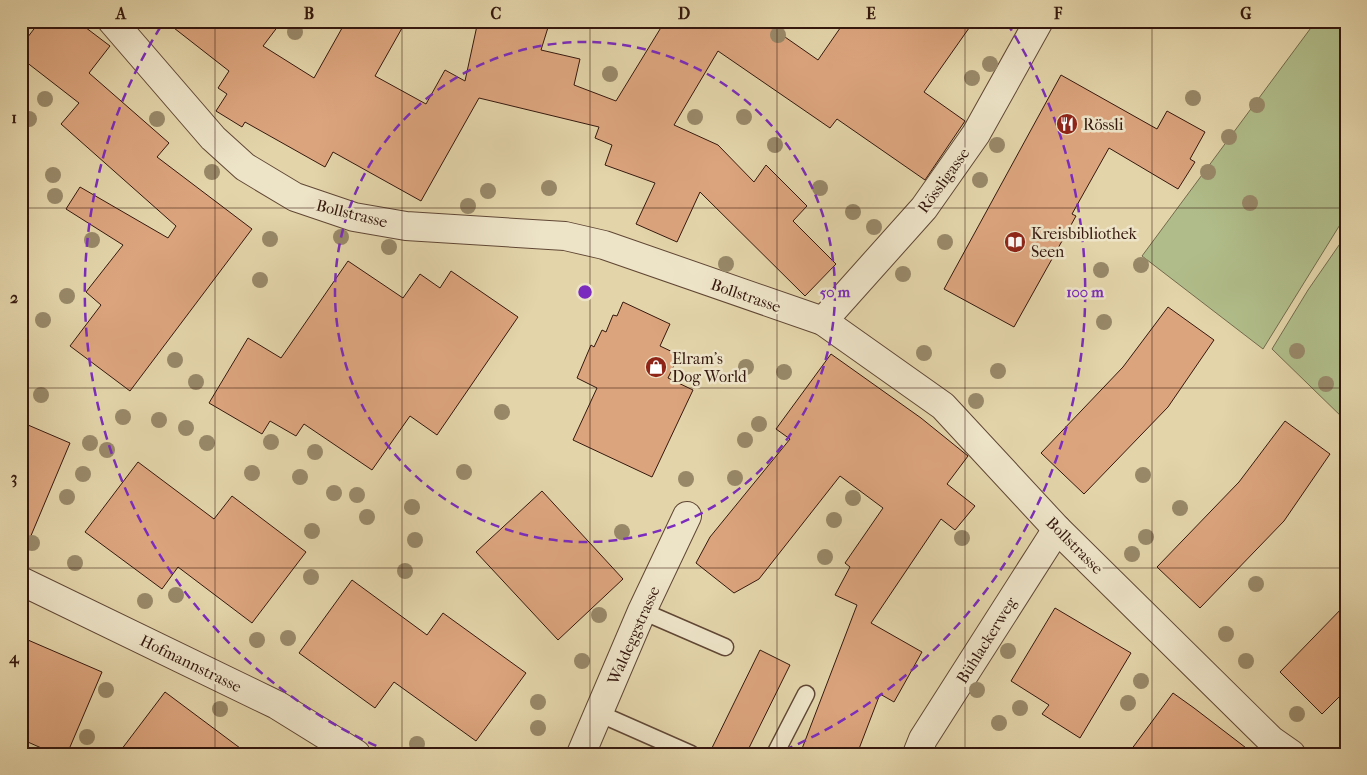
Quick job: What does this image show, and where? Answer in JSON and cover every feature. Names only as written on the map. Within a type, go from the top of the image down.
[{"type":"street","name":"Bollstrasse","points":[[112,21],[213,138],[245,167],[295,197],[354,217],[406,226],[565,236],[604,245],[823,321],[943,406],[1057,529],[1272,740],[1291,754]]},
{"type":"street","name":"Rössligasse","points":[[823,321],[924,208],[976,134],[1039,23]]},
{"type":"street","name":"Waldeggstrasse","points":[[581,754],[642,612],[687,516]]},
{"type":"street","name":"Bühlackerweg","points":[[917,754],[923,739],[1057,529]]},
{"type":"street","name":"Hofmannstrasse","points":[[21,582],[276,705],[356,754]]},
{"type":"lane","points":[[642,612],[725,646]]},
{"type":"lane","points":[[775,754],[806,694]]},
{"type":"lane","points":[[598,713],[691,754]]},
{"type":"green space","points":[[1316,21],[1346,21],[1346,215],[1263,349],[1142,256]]},
{"type":"green space","points":[[1346,235],[1346,421],[1272,349],[1308,290]]},
{"type":"building","points":[[40,21],[77,21],[110,46],[89,73],[169,143],[157,157],[252,229],[130,391],[70,346],[101,305],[86,292],[123,245],[66,209],[80,187],[168,238],[176,226],[61,124],[79,103],[21,58],[21,46]]},
{"type":"building","points":[[165,21],[282,21],[263,46],[314,78],[346,21],[406,21],[375,76],[426,104],[445,70],[465,81],[478,21],[550,21],[541,50],[580,59],[574,85],[616,101],[665,21],[762,21],[818,60],[845,21],[974,21],[924,92],[965,121],[925,180],[837,119],[830,128],[718,51],[674,125],[718,145],[754,182],[766,165],[807,206],[793,221],[836,264],[805,296],[700,192],[677,242],[636,224],[655,183],[605,165],[612,145],[595,138],[599,127],[479,98],[421,201],[333,152],[325,167],[245,122],[242,127],[216,111],[227,94],[218,88],[229,71]]},
{"type":"building","points":[[1061,75],[1157,129],[1167,111],[1205,132],[1190,159],[1195,162],[1178,189],[1109,148],[1072,214],[1076,216],[1014,327],[944,289]]},
{"type":"building","points":[[348,261],[403,298],[420,274],[440,288],[451,271],[518,317],[437,435],[410,416],[372,470],[304,424],[296,436],[270,421],[262,434],[209,403],[248,338],[281,358]]},
{"type":"building","points":[[623,302],[670,324],[660,346],[679,355],[668,378],[693,390],[652,477],[573,440],[597,388],[577,378],[591,345],[594,347],[602,330],[606,332],[613,315],[617,316]]},
{"type":"building","points":[[1168,307],[1214,340],[1168,407],[1084,494],[1041,453],[1123,367]]},
{"type":"building","points":[[831,354],[921,418],[968,456],[947,484],[975,506],[955,530],[941,519],[871,623],[922,652],[894,702],[880,694],[857,754],[800,754],[857,605],[835,595],[850,567],[845,563],[883,508],[840,476],[759,579],[734,593],[696,563],[710,537],[790,439],[776,429]]},
{"type":"building","points":[[1285,421],[1330,454],[1284,521],[1200,608],[1157,567],[1239,482]]},
{"type":"building","points":[[21,422],[70,443],[22,557],[21,557]]},
{"type":"building","points":[[138,462],[214,519],[232,496],[306,552],[252,623],[178,567],[162,589],[85,532]]},
{"type":"building","points":[[542,491],[623,579],[558,640],[476,552]]},
{"type":"building","points":[[352,580],[427,635],[443,613],[526,673],[476,741],[394,682],[375,708],[299,653]]},
{"type":"building","points":[[1346,604],[1346,690],[1322,714],[1280,672]]},
{"type":"building","points":[[1055,608],[1131,653],[1080,738],[1042,714],[1049,705],[1011,681]]},
{"type":"building","points":[[21,637],[102,672],[67,754],[55,754],[21,739]]},
{"type":"building","points":[[760,650],[790,665],[746,754],[709,754]]},
{"type":"building","points":[[165,692],[248,754],[118,754]]},
{"type":"building","points":[[1173,693],[1194,708],[1254,754],[1128,754]]},
{"type":"place","name":"Rössli","points":[[1067,124]]},
{"type":"place","name":"Kreisbibliothek Seen","points":[[1015,242]]},
{"type":"place","name":"Elram’s Dog World","points":[[656,367]]}]
